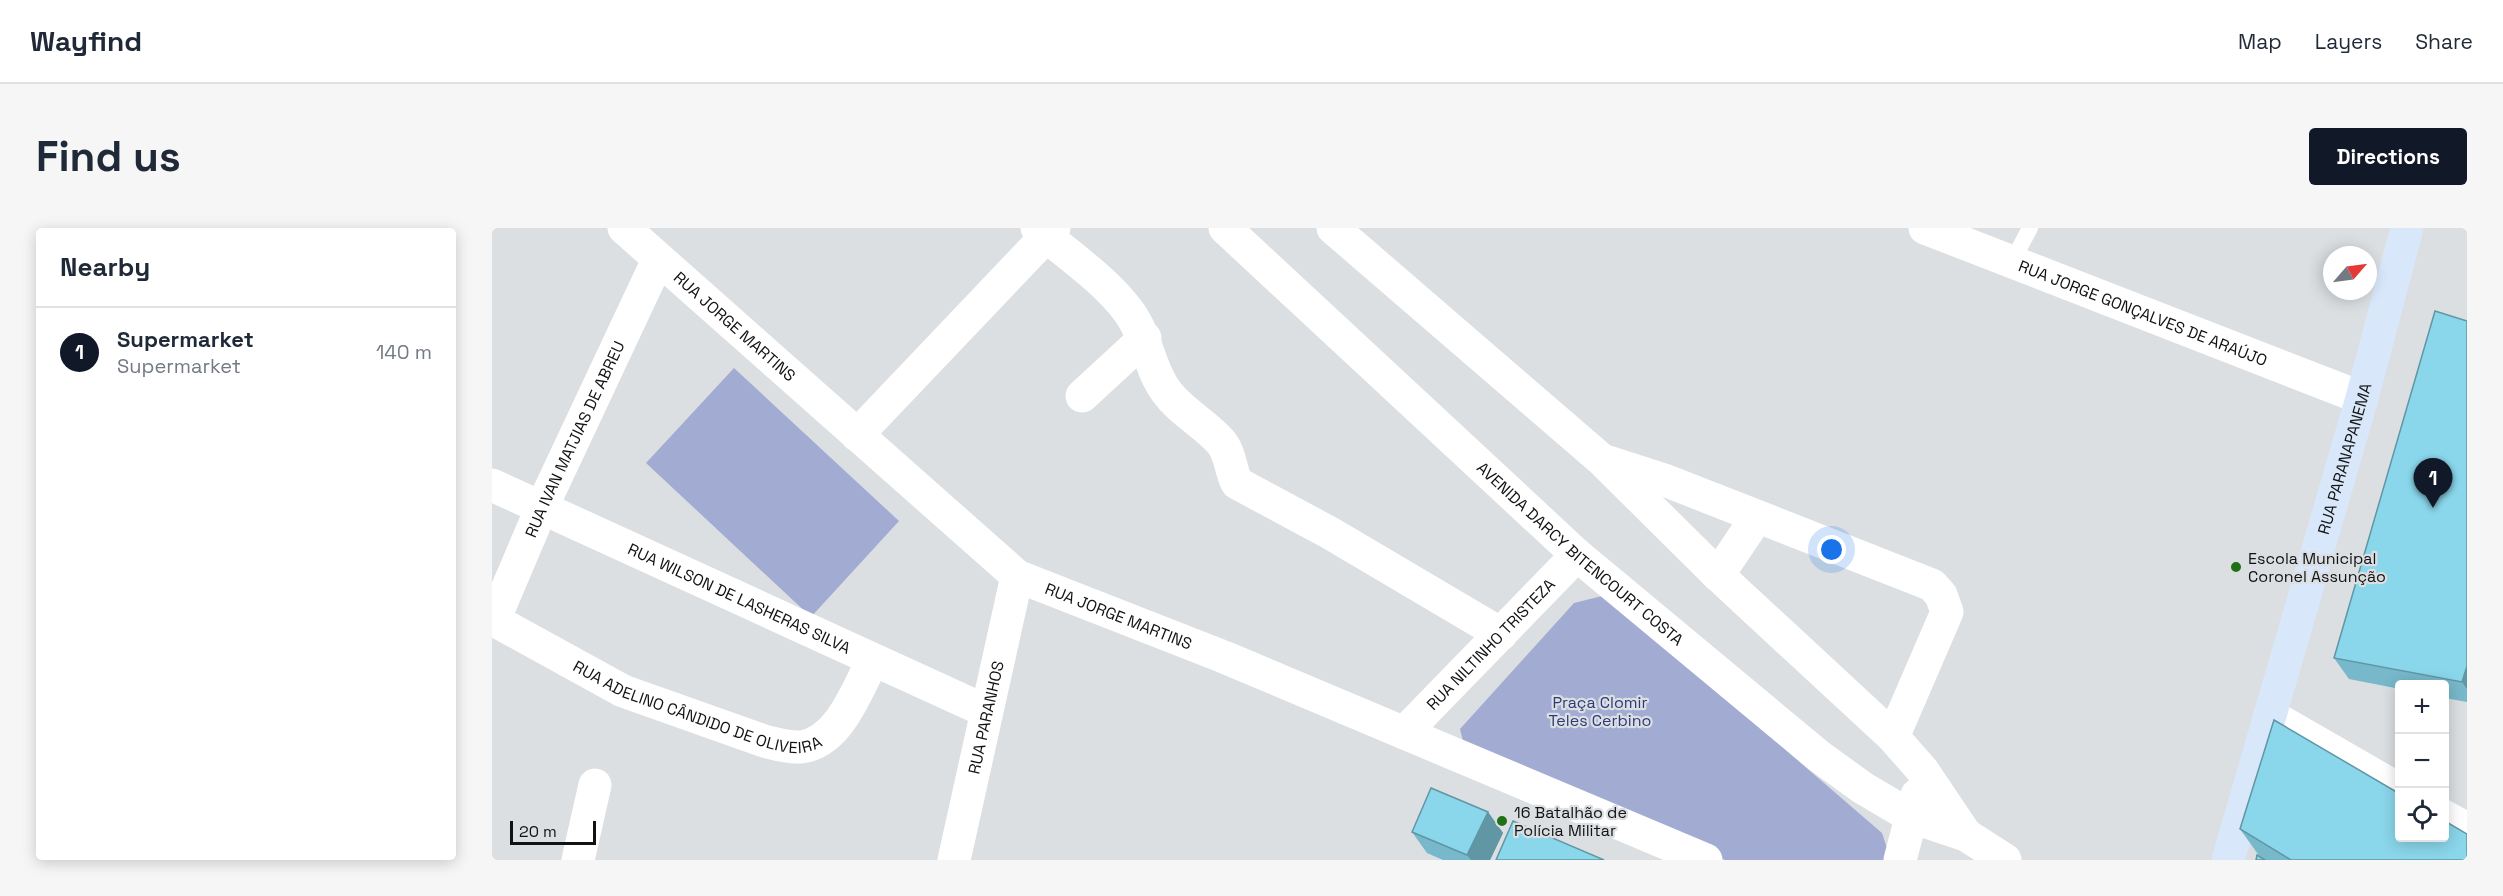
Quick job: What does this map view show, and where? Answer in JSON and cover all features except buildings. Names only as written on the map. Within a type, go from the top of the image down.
[{"type":"street","name":"RUA JORGE MARTINS","points":[[624,228],[1017,576],[1224,657],[1706,860]]},
{"type":"street","name":"AVENIDA DARCY BITENCOURT COSTA","points":[[1225,228],[1577,555],[1820,757],[1863,788],[1912,817],[1966,835],[2006,860]]},
{"type":"street","name":"AVENIDA DARCY BITENCOURT COSTA","points":[[1333,228],[1602,460],[1718,575],[1893,737],[1923,771],[1966,835]]},
{"type":"street","name":"RUA JORGE GONÇALVES DE ARAÚJO","points":[[1925,228],[2362,398]]},
{"type":"street","name":"RUA PARANAPANEMA","points":[[2228,860],[2362,398],[2407,228]]},
{"type":"street","points":[[857,435],[1046,231],[1129,312],[1145,338],[1162,386],[1169,396],[1220,441],[1227,452],[1232,474],[1238,483],[1446,599],[1501,634]]},
{"type":"street","name":"RUA IVAN MATJIAS DE ABREU","points":[[493,619],[542,507],[658,260]]},
{"type":"street","points":[[1082,396],[1145,338]]},
{"type":"street","points":[[1602,460],[1667,481],[1932,585],[1941,595],[1947,612],[1893,737]]},
{"type":"street","name":"RUA WILSON DE LASHERAS SILVA","points":[[492,485],[986,711]]},
{"type":"street","points":[[1718,575],[1757,518]]},
{"type":"street","name":"RUA NILTINHO TRISTEZA","points":[[1404,733],[1577,555]]},
{"type":"street","name":"RUA PARANHOS","points":[[954,860],[1017,576]]},
{"type":"street","name":"RUA ADELINO CÂNDIDO DE OLIVEIRA","points":[[493,619],[623,691],[787,747],[803,747],[822,738],[839,722],[873,660]]},
{"type":"street","points":[[2270,715],[2397,788]]},
{"type":"street","points":[[1900,860],[1923,771]]},
{"type":"street","points":[[578,860],[595,784]]},
{"type":"street","points":[[2449,818],[2467,829]]},
{"type":"lane","points":[[2012,262],[2030,228]]},
{"type":"green space","points":[[734,368],[899,521],[811,617],[646,463]]},
{"type":"green space","name":"Praça Clomir Teles Cerbino","points":[[1606,595],[1882,833],[1891,860],[1725,860],[1467,757],[1460,729],[1574,603]]},
{"type":"place","name":"Supermarket","points":[[2433,508]]},
{"type":"place","name":"Escola Municipal Coronel Assunção","points":[[2236,567]]},
{"type":"place","name":"16 Batalhão de Polícia Militar","points":[[1502,821]]}]
